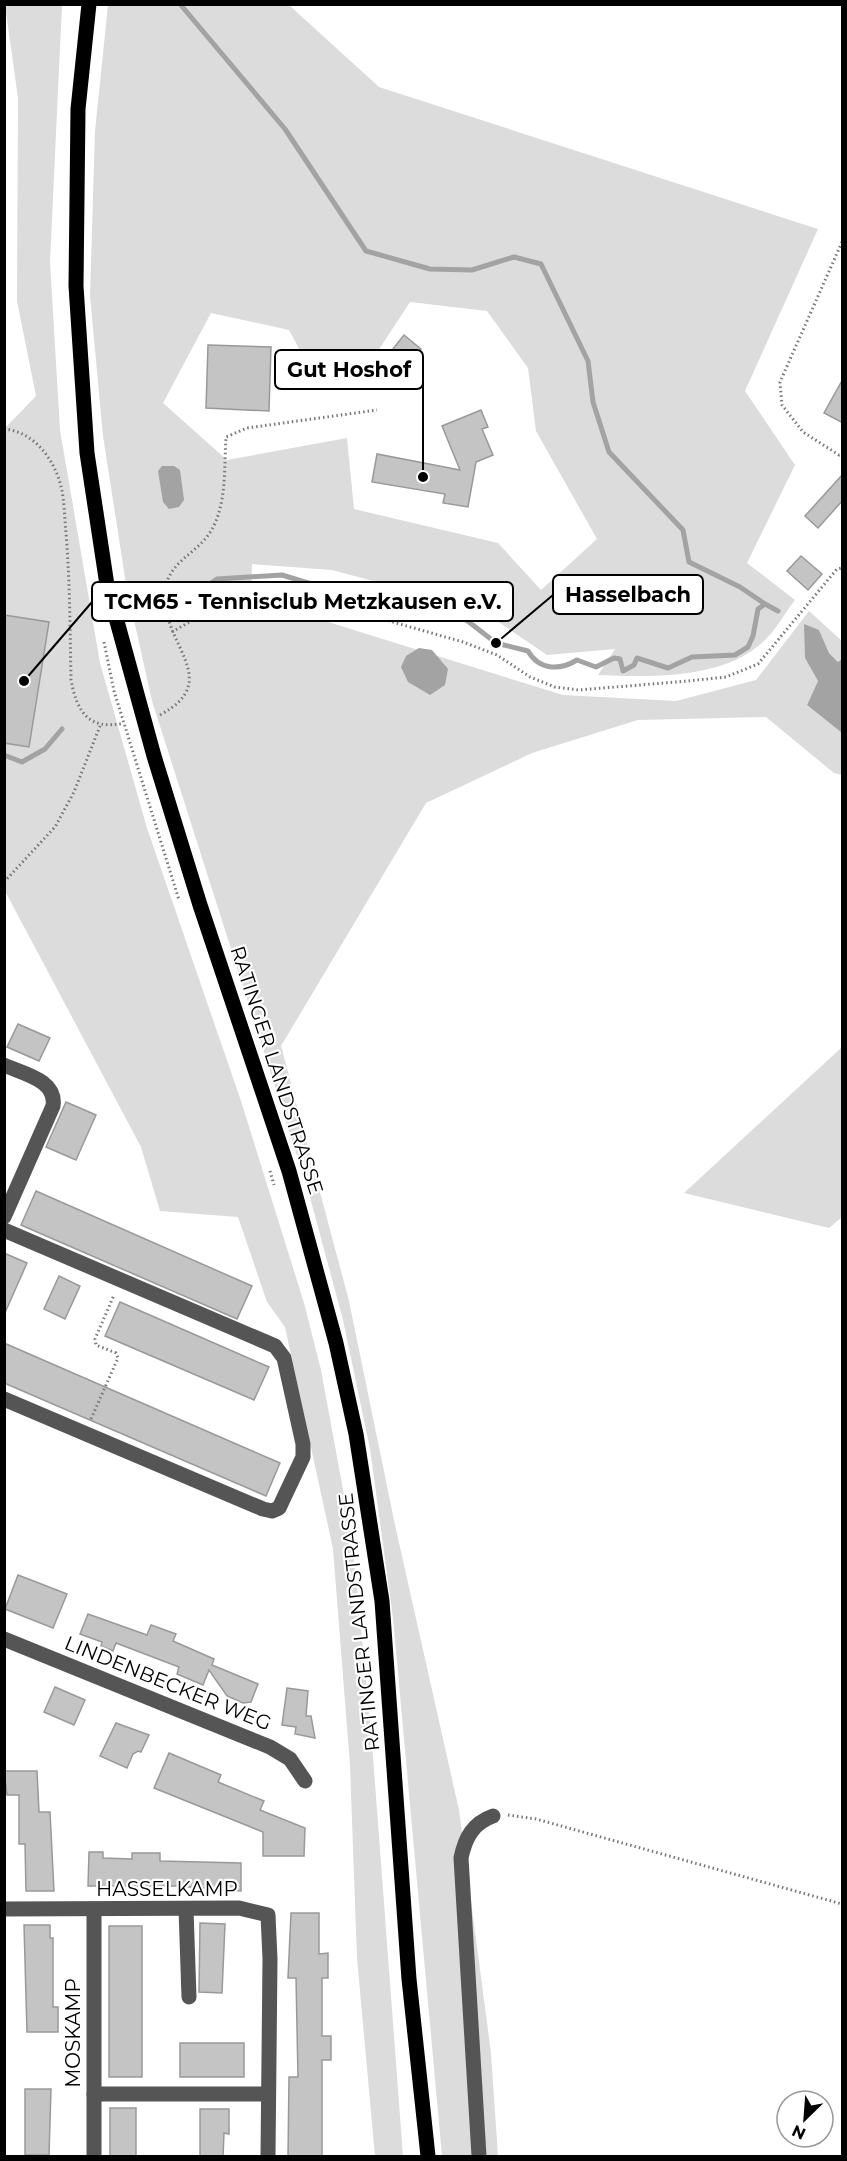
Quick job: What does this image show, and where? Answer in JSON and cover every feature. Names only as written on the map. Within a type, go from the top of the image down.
[{"type":"main road","name":"RATINGER LANDSTRASSE","points":[[89,4],[78,109],[76,298],[87,453],[107,585],[154,756],[200,905],[289,1171],[336,1343],[356,1434],[371,1516],[382,1601],[409,1979],[428,2157]]},
{"type":"street","points":[[4,1065],[43,1082],[50,1087],[54,1098],[53,1106],[4,1217]]},
{"type":"street","points":[[4,1230],[275,1346],[281,1351],[303,1443],[303,1457],[284,1501],[272,1511],[4,1399]]},
{"type":"street","name":"LINDENBECKER WEG","points":[[4,1639],[270,1748],[290,1760],[305,1780]]},
{"type":"street","points":[[479,2157],[460,1858],[464,1844],[476,1825],[492,1816]]},
{"type":"street","name":"HASSELKAMP","points":[[4,1909],[238,1908],[268,1915],[270,1959],[268,2157]]},
{"type":"street","points":[[186,1909],[189,1997]]},
{"type":"street","name":"MOSKAMP","points":[[94,1910],[94,2157]]},
{"type":"street","points":[[94,2094],[267,2094]]},
{"type":"path","points":[[843,242],[780,382],[782,405],[803,432],[839,455],[843,453]]},
{"type":"path","points":[[161,715],[180,703],[190,689],[190,676],[164,608],[165,582],[178,563],[210,533],[221,509],[226,437],[247,428],[377,410]]},
{"type":"path","points":[[4,429],[19,433],[42,448],[58,476],[63,495],[68,566],[71,680],[80,709],[100,726],[118,724]]},
{"type":"path","points":[[172,632],[235,596],[256,592],[298,595],[463,642],[497,655],[530,677],[555,687],[579,690],[688,681],[726,677],[758,664],[799,611],[837,569],[843,568]]},
{"type":"path","points":[[114,691],[136,763]]},
{"type":"path","points":[[4,882],[26,862],[59,821],[74,792],[100,726]]},
{"type":"path","points":[[85,1434],[118,1358],[116,1353],[96,1345],[95,1339],[121,1280]]},
{"type":"path","points":[[492,1816],[537,1819],[843,1904]]},
{"type":"shaded area","points":[[5,5],[62,5],[50,262],[60,430],[100,663],[147,828],[241,1101],[304,1303],[321,1370],[349,1522],[356,1578],[371,1730],[403,2156],[375,2156],[357,1958],[350,1765],[333,1549],[285,1327],[267,1302],[238,1217],[160,1211],[141,1147],[5,891],[5,428],[36,396],[17,301],[18,98]]},
{"type":"shaded area","points":[[108,5],[289,5],[379,87],[818,229],[745,391],[795,465],[747,563],[795,600],[768,637],[747,654],[728,663],[685,673],[641,676],[598,675],[615,649],[547,655],[481,610],[332,570],[252,564],[251,598],[563,695],[676,701],[756,680],[809,611],[842,641],[842,659],[838,662],[829,653],[819,630],[805,657],[818,681],[807,705],[842,733],[842,775],[834,773],[766,717],[638,720],[532,753],[426,803],[281,1046],[349,1301],[395,1525],[459,1810],[491,2053],[498,2156],[442,2156],[393,1618],[370,1449],[343,1320],[308,1190],[152,701],[126,584],[103,436],[90,296],[95,131]],"holes":[[[410,302],[487,311],[528,368],[536,431],[597,539],[541,590],[498,543],[354,509],[347,438],[227,460],[163,403],[211,313],[289,330],[319,386],[374,357]]]},
{"type":"shaded area","points":[[162,466],[174,466],[180,470],[184,500],[179,507],[169,509],[163,502],[158,471]]},
{"type":"shaded area","points":[[804,624],[819,630],[829,653],[838,662],[842,659],[842,733],[807,705],[818,681],[805,658]]},
{"type":"shaded area","points":[[419,648],[432,650],[448,669],[445,685],[430,695],[408,682],[401,667],[406,656]]},
{"type":"shaded area","points":[[842,1047],[842,1217],[829,1228],[684,1193]]},
{"type":"building","points":[[404,335],[421,349],[402,373],[385,359]]},
{"type":"building","points":[[208,345],[271,347],[269,411],[206,408]]},
{"type":"building","points":[[843,379],[843,423],[824,413]]},
{"type":"building","points":[[481,410],[488,427],[482,429],[493,455],[476,462],[468,507],[443,503],[445,494],[372,482],[377,454],[460,470],[442,426]]},
{"type":"building","points":[[843,474],[843,500],[818,528],[805,516]]},
{"type":"building","points":[[801,556],[822,574],[808,590],[787,571]]},
{"type":"building","points":[[4,615],[49,622],[29,747],[4,743]]},
{"type":"building","points":[[18,1024],[50,1038],[39,1061],[7,1047]]},
{"type":"building","points":[[66,1102],[96,1115],[76,1160],[46,1147]]},
{"type":"building","points":[[36,1191],[252,1286],[237,1319],[21,1225]]},
{"type":"building","points":[[4,1253],[27,1263],[4,1315]]},
{"type":"building","points":[[59,1276],[80,1286],[65,1319],[44,1309]]},
{"type":"building","points":[[120,1302],[269,1367],[254,1400],[105,1336]]},
{"type":"building","points":[[4,1343],[280,1463],[266,1496],[4,1383]]},
{"type":"building","points":[[18,1575],[67,1594],[53,1628],[5,1609]]},
{"type":"building","points":[[88,1614],[147,1635],[151,1625],[176,1634],[173,1641],[214,1659],[212,1665],[258,1684],[251,1702],[243,1703],[227,1696],[209,1670],[203,1685],[177,1674],[179,1667],[116,1643],[113,1651],[101,1646],[102,1642],[80,1634]]},
{"type":"building","points":[[55,1687],[85,1700],[74,1725],[44,1712]]},
{"type":"building","points":[[287,1688],[308,1691],[306,1716],[311,1716],[315,1738],[295,1734],[296,1727],[282,1725]]},
{"type":"building","points":[[116,1723],[149,1735],[141,1752],[133,1754],[127,1768],[100,1756]]},
{"type":"building","points":[[169,1753],[221,1775],[218,1782],[264,1801],[260,1810],[305,1828],[304,1856],[263,1856],[263,1832],[154,1788]]},
{"type":"building","points":[[4,1771],[37,1771],[39,1812],[50,1812],[54,1891],[26,1891],[25,1844],[19,1844],[19,1795],[7,1795]]},
{"type":"building","points":[[89,1852],[103,1852],[103,1858],[132,1859],[132,1853],[160,1853],[160,1861],[241,1863],[241,1891],[176,1886],[88,1886]]},
{"type":"building","points":[[291,1913],[319,1913],[319,1954],[328,1953],[328,1978],[322,1978],[322,2036],[331,2036],[331,2060],[322,2060],[322,2157],[288,2157],[289,2077],[298,2077],[296,1978],[288,1978]]},
{"type":"building","points":[[200,1923],[225,1924],[222,1993],[199,1992]]},
{"type":"building","points":[[24,1925],[50,1925],[50,1938],[53,1938],[53,2007],[58,2007],[58,2032],[27,2032]]},
{"type":"building","points":[[109,1926],[142,1926],[142,2077],[109,2077]]},
{"type":"building","points":[[180,2043],[244,2043],[244,2077],[180,2077]]},
{"type":"building","points":[[25,2089],[51,2089],[49,2155],[25,2155]]},
{"type":"building","points":[[110,2108],[136,2108],[136,2157],[110,2157]]},
{"type":"building","points":[[200,2109],[229,2109],[229,2134],[224,2133],[223,2157],[200,2157]]},
{"type":"waterway","points":[[180,4],[285,129],[366,251],[430,269],[472,270],[514,257],[541,264],[588,361],[593,402],[609,452],[683,530],[689,562],[740,587],[765,604]]},
{"type":"waterway","points":[[194,595],[217,579],[282,575],[403,612],[421,608],[438,616],[465,619],[496,643],[528,651],[538,662],[550,667],[563,666],[577,660],[596,667],[614,658],[620,659],[623,671],[634,665],[637,658],[668,668],[692,657],[735,655],[748,647],[753,636],[758,609],[765,604],[778,611]]},
{"type":"waterway","points":[[4,755],[22,762],[45,749],[62,729]]},
{"type":"place","name":"Gut Hoshof","points":[[423,477]]},
{"type":"place","name":"Hasselbach","points":[[496,643]]},
{"type":"place","name":"TCM65 - Tennisclub Metzkausen e.V.","points":[[24,681]]}]
